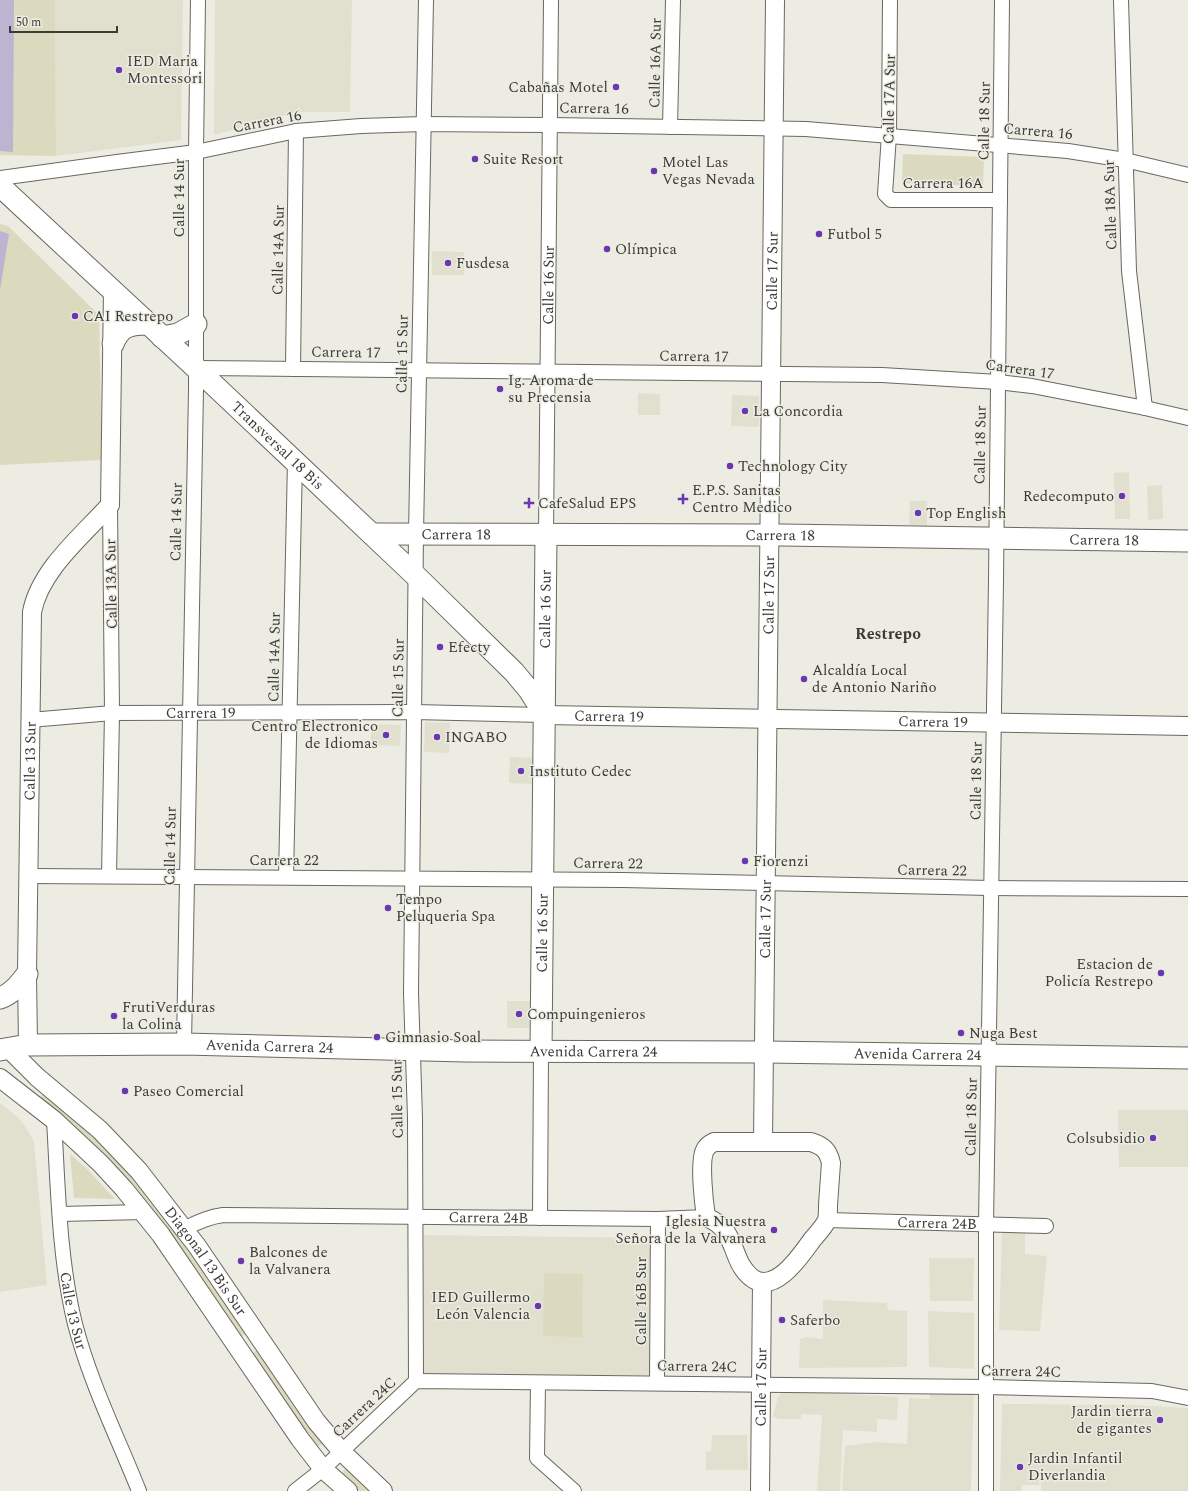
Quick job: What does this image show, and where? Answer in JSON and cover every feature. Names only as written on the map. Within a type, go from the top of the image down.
[{"type":"main road","name":"Transversal 18 Bis","points":[[0,186],[156,330],[416,576],[514,672],[529,690],[545,715]]},
{"type":"main road","points":[[113,344],[119,333],[127,326],[139,324],[156,330],[178,334],[196,324]]},
{"type":"main road","name":"Carrera 18","points":[[372,534],[769,535],[1188,541]]},
{"type":"main road","name":"Calle 16 Sur","points":[[541,1052],[546,535]]},
{"type":"main road","points":[[0,998],[12,991],[26,974]]},
{"type":"main road","name":"Avenida Carrera 24","points":[[9,1046],[184,1044],[541,1052],[765,1052],[1188,1058]]},
{"type":"street","name":"Calle 14 Sur","points":[[184,1044],[196,368],[198,0]]},
{"type":"street","name":"Calle 15 Sur","points":[[416,1381],[416,1217],[411,993],[416,534],[426,0]]},
{"type":"street","name":"Calle 16 Sur","points":[[546,535],[551,0]]},
{"type":"street","name":"Calle 16A Sur","points":[[670,127],[673,0]]},
{"type":"street","name":"Calle 17 Sur","points":[[763,1142],[775,0]]},
{"type":"street","name":"Calle 17A Sur","points":[[888,198],[885,194],[889,135],[890,0]]},
{"type":"street","name":"Calle 18 Sur","points":[[986,1491],[986,1224],[994,723],[1002,0]]},
{"type":"street","name":"Calle 18A Sur","points":[[1121,0],[1129,270],[1145,408]]},
{"type":"street","name":"Carrera 16","points":[[0,178],[196,152],[296,131],[360,126],[423,124],[806,129],[1075,152],[1125,160],[1188,175]]},
{"type":"street","name":"Calle 14A Sur","points":[[293,369],[296,131]]},
{"type":"street","name":"Carrera 16A","points":[[888,198],[891,200],[1000,200]]},
{"type":"street","name":"Calle 13A Sur","points":[[109,876],[112,712],[110,505],[113,291]]},
{"type":"street","name":"Carrera 17","points":[[196,368],[882,375],[998,382],[1032,386],[1188,418]]},
{"type":"street","name":"Calle 14A Sur","points":[[286,877],[295,461]]},
{"type":"street","name":"Calle 13 Sur","points":[[9,1046],[26,974],[31,627],[34,602],[45,579],[54,566],[110,505]]},
{"type":"street","name":"Carrera 19","points":[[30,720],[112,712],[414,712],[1188,726]]},
{"type":"street","name":"Carrera 22","points":[[28,876],[543,879],[991,888],[1188,889]]},
{"type":"street","name":"Diagonal 13 Bis Sur","points":[[9,1046],[37,1077],[100,1130],[139,1171],[184,1228],[316,1421],[342,1452],[382,1491]]},
{"type":"street","name":"Calle 16 Sur","points":[[540,1218],[541,1052]]},
{"type":"street","name":"Diagonal 13 Bis Sur","points":[[0,1078],[54,1120],[101,1164],[143,1212],[161,1235],[300,1438],[324,1469],[348,1491]]},
{"type":"street","name":"Calle 13 Sur","points":[[54,1120],[60,1214],[69,1295],[82,1347],[95,1384],[139,1491]]},
{"type":"street","points":[[714,1142],[763,1142],[811,1142],[824,1148],[829,1154],[831,1163],[827,1220],[788,1270],[773,1280],[762,1283],[751,1277],[746,1271],[723,1228],[714,1220],[706,1217],[703,1156],[708,1145],[714,1142]]},
{"type":"street","points":[[60,1214],[143,1212]]},
{"type":"street","name":"Carrera 24B","points":[[184,1228],[200,1220],[212,1216],[223,1215],[658,1219],[706,1217]]},
{"type":"street","name":"Calle 16B Sur","points":[[657,1383],[658,1219]]},
{"type":"street","name":"Carrera 24B","points":[[827,1220],[1046,1226]]},
{"type":"street","name":"Calle 17 Sur","points":[[760,1491],[762,1283]]},
{"type":"street","points":[[240,1351],[259,1337]]},
{"type":"street","name":"Carrera 24C","points":[[295,1491],[324,1469],[416,1381],[987,1387],[1152,1391],[1188,1398]]},
{"type":"street","points":[[538,1383],[537,1458],[574,1491]]},
{"type":"shaded area","points":[[0,0],[55,0],[56,156],[0,155]]},
{"type":"shaded area","points":[[0,0],[14,0],[13,152],[0,151]]},
{"type":"shaded area","name":"IED Maria Montessori","points":[[55,0],[183,0],[181,140],[56,156]]},
{"type":"shaded area","points":[[215,0],[352,0],[350,112],[298,112],[214,135]]},
{"type":"shaded area","points":[[903,154],[984,157],[983,186],[902,183]]},
{"type":"shaded area","points":[[0,224],[8,226],[99,315],[102,460],[0,465]]},
{"type":"shaded area","points":[[0,231],[9,234],[0,290]]},
{"type":"shaded area","name":"Fusdesa","points":[[432,251],[464,252],[464,275],[432,275]]},
{"type":"shaded area","points":[[638,393],[660,394],[660,415],[638,415]]},
{"type":"shaded area","name":"La Concordia","points":[[732,395],[759,396],[759,427],[731,426]]},
{"type":"shaded area","name":"Redecomputo","points":[[1129,472],[1130,519],[1115,519],[1114,473]]},
{"type":"shaded area","points":[[1162,485],[1163,519],[1148,520],[1147,486]]},
{"type":"shaded area","name":"Top English","points":[[910,501],[927,501],[927,526],[909,525]]},
{"type":"shaded area","name":"INGABO","points":[[425,722],[450,723],[449,753],[424,752]]},
{"type":"shaded area","name":"Centro Electronico de Idiomas","points":[[371,724],[401,725],[400,746],[371,745]]},
{"type":"shaded area","name":"Instituto Cedec","points":[[510,757],[534,758],[533,784],[509,783]]},
{"type":"shaded area","name":"Compuingenieros","points":[[507,1001],[530,1001],[531,1028],[507,1028]]},
{"type":"shaded area","points":[[43,1094],[85,1127],[114,1154],[188,1246],[248,1332],[239,1338],[39,1099]]},
{"type":"shaded area","points":[[0,1103],[18,1117],[34,1142],[47,1285],[0,1292]]},
{"type":"shaded area","name":"Colsubsidio","points":[[1118,1110],[1188,1110],[1188,1167],[1119,1167]]},
{"type":"shaded area","points":[[70,1154],[87,1169],[115,1199],[74,1198]]},
{"type":"shaded area","points":[[1002,1230],[1025,1230],[1025,1254],[1047,1256],[1040,1331],[999,1330]]},
{"type":"shaded area","name":"IED Guillermo León Valencia","points":[[424,1235],[651,1238],[652,1375],[424,1375]]},
{"type":"shaded area","points":[[929,1258],[974,1258],[973,1301],[930,1301]]},
{"type":"shaded area","points":[[544,1273],[583,1274],[582,1337],[543,1336]]},
{"type":"shaded area","points":[[823,1300],[887,1303],[888,1310],[907,1311],[907,1367],[799,1368],[800,1339],[806,1337],[823,1339]]},
{"type":"shaded area","points":[[928,1311],[974,1313],[974,1369],[929,1367]]},
{"type":"shaded area","points":[[259,1349],[325,1442],[316,1448],[250,1355]]},
{"type":"shaded area","points":[[930,1391],[974,1393],[971,1491],[842,1491],[845,1446],[876,1442],[907,1444],[909,1398],[930,1399]]},
{"type":"shaded area","points":[[782,1392],[812,1392],[898,1397],[897,1420],[877,1419],[877,1432],[843,1430],[840,1491],[817,1491],[822,1415],[801,1414],[801,1419],[780,1419],[773,1417],[778,1397]]},
{"type":"shaded area","points":[[1002,1404],[1133,1405],[1188,1408],[1188,1491],[1041,1491],[1040,1462],[1039,1485],[1022,1485],[1022,1491],[1000,1491]]},
{"type":"shaded area","points":[[712,1435],[747,1435],[748,1470],[706,1470],[706,1452],[711,1451]]},
{"type":"shaded area","points":[[347,1467],[373,1491],[356,1491],[339,1476]]},
{"type":"place","name":"IED Maria Montessori","points":[[119,70]]},
{"type":"place","name":"Cabañas Motel","points":[[616,87]]},
{"type":"place","name":"Suite Resort","points":[[475,159]]},
{"type":"place","name":"Motel Las Vegas Nevada","points":[[654,171]]},
{"type":"place","name":"Futbol 5","points":[[819,234]]},
{"type":"place","name":"Olímpica","points":[[607,249]]},
{"type":"place","name":"Fusdesa","points":[[448,263]]},
{"type":"place","name":"CAI Restrepo","points":[[75,316]]},
{"type":"place","name":"Ig. Aroma de su Precensia","points":[[500,389]]},
{"type":"place","name":"La Concordia","points":[[745,411]]},
{"type":"place","name":"Technology City","points":[[730,466]]},
{"type":"place","name":"Redecomputo","points":[[1122,496]]},
{"type":"place","name":"E.P.S. Sanitas Centro Medico","points":[[683,499]]},
{"type":"place","name":"CafeSalud EPS","points":[[529,503]]},
{"type":"place","name":"Top English","points":[[918,513]]},
{"type":"place","name":"Efecty","points":[[440,647]]},
{"type":"place","name":"Alcaldía Local de Antonio Nariño","points":[[804,679]]},
{"type":"place","name":"Centro Electronico de Idiomas","points":[[386,735]]},
{"type":"place","name":"INGABO","points":[[437,737]]},
{"type":"place","name":"Instituto Cedec","points":[[521,771]]},
{"type":"place","name":"Fiorenzi","points":[[745,861]]},
{"type":"place","name":"Tempo Peluqueria Spa","points":[[388,908]]},
{"type":"place","name":"Estacion de Policía Restrepo","points":[[1161,973]]},
{"type":"place","name":"Compuingenieros","points":[[519,1014]]},
{"type":"place","name":"FrutiVerduras la Colina","points":[[114,1016]]},
{"type":"place","name":"Nuga Best","points":[[961,1033]]},
{"type":"place","name":"Gimnasio Soal","points":[[377,1037]]},
{"type":"place","name":"Paseo Comercial","points":[[125,1091]]},
{"type":"place","name":"Colsubsidio","points":[[1153,1138]]},
{"type":"place","name":"Iglesia Nuestra Señora de la Valvanera","points":[[774,1230]]},
{"type":"place","name":"Balcones de la Valvanera","points":[[241,1261]]},
{"type":"place","name":"IED Guillermo León Valencia","points":[[538,1306]]},
{"type":"place","name":"Saferbo","points":[[782,1320]]},
{"type":"place","name":"Jardin tierra de gigantes","points":[[1160,1420]]},
{"type":"place","name":"Jardin Infantil Diverlandia","points":[[1020,1467]]},
{"type":"district","name":"Restrepo","points":[[888,633]]}]
